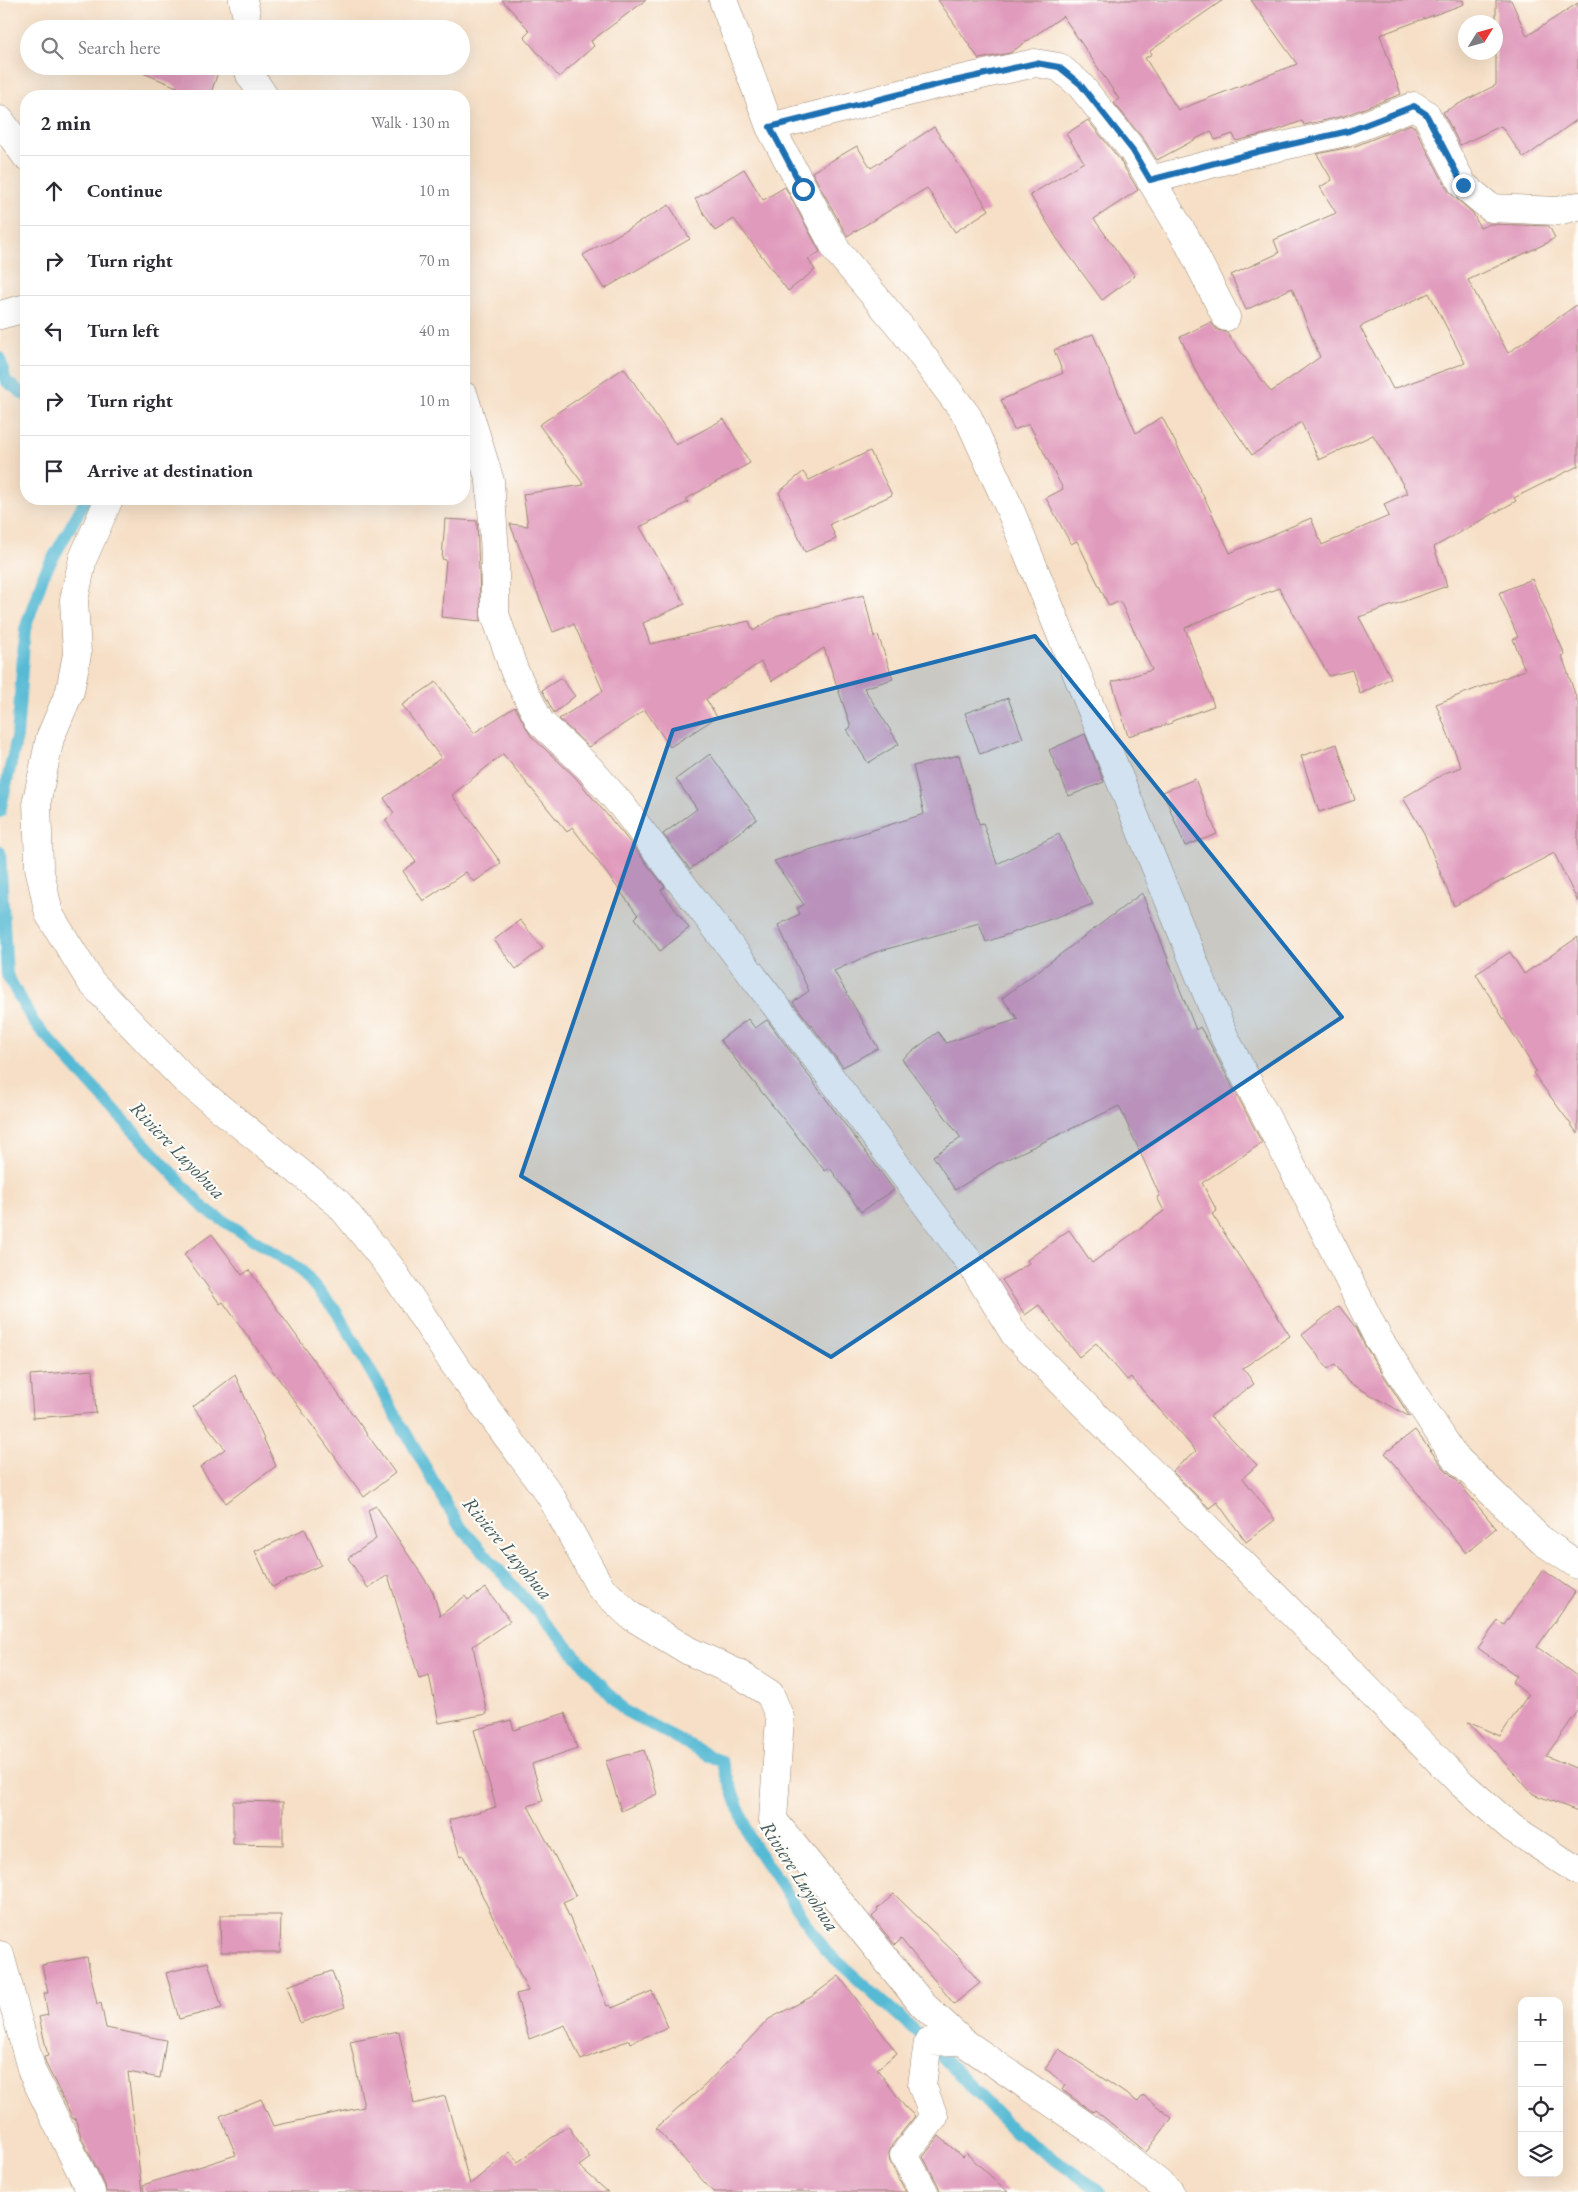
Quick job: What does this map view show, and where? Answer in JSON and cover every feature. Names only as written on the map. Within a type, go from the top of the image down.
[{"type":"street","points":[[243,0],[246,20]]},
{"type":"street","points":[[723,0],[770,127],[837,251],[903,330],[968,417],[1016,525],[1225,1038],[1302,1184],[1378,1338],[1454,1456],[1542,1541],[1578,1565]]},
{"type":"street","points":[[770,127],[936,85],[1036,63],[1059,67],[1080,84],[1133,151],[1186,238],[1226,317]]},
{"type":"street","points":[[250,75],[260,90]]},
{"type":"street","points":[[1150,180],[1257,152],[1349,131],[1414,106],[1426,114],[1463,185],[1491,208],[1558,211],[1578,206]]},
{"type":"street","points":[[0,120],[20,148]]},
{"type":"street","points":[[0,315],[20,310]]},
{"type":"street","points":[[470,416],[490,481],[495,553],[496,614],[514,670],[540,722],[589,768],[622,806],[829,1075],[973,1268],[1015,1335],[1462,1784],[1512,1828],[1578,1871]]},
{"type":"street","points":[[106,505],[83,558],[74,600],[77,654],[70,691],[50,738],[37,800],[39,867],[49,914],[91,982],[184,1079],[340,1204],[390,1267],[454,1364],[550,1495],[600,1588],[631,1616],[688,1651],[739,1674],[770,1694],[780,1718],[774,1820],[924,2005],[962,2041],[1096,2133],[1170,2192]]},
{"type":"street","points":[[0,1955],[32,2072],[92,2192]]},
{"type":"street","points":[[924,2192],[904,2155],[934,2117],[922,2085],[928,2042],[962,2041]]},
{"type":"highlighted area","points":[[1035,636],[1342,1017],[831,1357],[521,1176],[673,730]]},
{"type":"building","points":[[502,0],[646,0],[591,41],[594,46],[559,77],[524,37],[530,31]]},
{"type":"building","points":[[938,0],[1223,0],[1150,51],[1152,54],[1145,58],[1178,110],[1297,64],[1251,0],[1463,0],[1464,4],[1380,35],[1401,94],[1344,116],[1304,125],[1302,121],[1272,132],[1236,141],[1233,134],[1215,140],[1211,131],[1157,160],[1145,141],[1114,103],[1119,99],[1063,16],[1010,53],[979,59]]},
{"type":"building","points":[[1496,0],[1511,0],[1527,36],[1578,3],[1578,119],[1524,158],[1501,126],[1460,145],[1443,112],[1496,85],[1496,60],[1503,60],[1503,15],[1496,15]]},
{"type":"building","points":[[148,75],[217,75],[212,90],[176,90],[177,87]]},
{"type":"building","points":[[1088,120],[1120,160],[1138,190],[1094,219],[1135,276],[1102,300],[1058,240],[1030,195],[1084,162],[1066,134]]},
{"type":"building","points":[[1411,124],[1414,126],[1449,192],[1473,213],[1480,228],[1490,224],[1549,226],[1555,238],[1549,242],[1468,280],[1508,353],[1578,304],[1578,466],[1514,498],[1516,501],[1434,547],[1447,586],[1359,617],[1391,678],[1360,694],[1352,670],[1329,676],[1279,588],[1244,601],[1185,628],[1214,706],[1172,721],[1172,723],[1128,736],[1112,682],[1152,670],[1120,601],[1109,606],[1077,541],[1071,544],[1046,498],[1063,489],[1029,424],[1014,430],[1001,400],[1063,373],[1054,350],[1093,334],[1136,433],[1162,417],[1208,505],[1230,553],[1311,518],[1322,545],[1389,516],[1384,504],[1408,493],[1373,435],[1319,460],[1301,422],[1252,455],[1200,380],[1180,337],[1211,322],[1217,330],[1226,332],[1271,392],[1320,357],[1292,288],[1246,310],[1231,275],[1279,253],[1274,240],[1336,213],[1320,187],[1332,180],[1317,154],[1355,146]],"holes":[[[1429,293],[1465,363],[1393,389],[1360,327]]]},
{"type":"building","points":[[934,127],[989,210],[955,232],[927,188],[847,236],[812,172],[857,146],[871,168]]},
{"type":"building","points":[[744,169],[763,200],[785,187],[820,252],[808,259],[815,270],[788,291],[734,219],[715,231],[695,199]]},
{"type":"building","points":[[669,205],[690,239],[604,289],[583,255]]},
{"type":"building","points":[[624,368],[676,445],[724,419],[750,463],[686,499],[688,502],[640,527],[685,604],[643,623],[650,644],[749,621],[753,631],[779,615],[864,595],[874,637],[878,635],[893,679],[864,688],[899,744],[868,763],[847,730],[851,727],[824,648],[772,681],[761,662],[706,699],[717,717],[670,747],[645,710],[589,747],[559,719],[603,691],[574,624],[553,632],[510,524],[528,526],[523,494],[584,485],[539,425]]},
{"type":"building","points":[[870,451],[892,495],[830,524],[836,539],[805,552],[779,492],[803,472],[809,480]]},
{"type":"building","points":[[445,519],[477,521],[481,621],[441,617],[446,560],[442,559]]},
{"type":"building","points":[[1532,579],[1565,655],[1562,656],[1578,703],[1578,902],[1554,853],[1454,906],[1424,833],[1403,798],[1445,773],[1461,767],[1436,704],[1525,670],[1513,639],[1518,637],[1499,593]]},
{"type":"building","points":[[561,678],[575,696],[554,713],[542,690]]},
{"type":"building","points":[[436,682],[474,733],[515,707],[531,736],[575,777],[665,887],[661,890],[689,928],[660,951],[635,918],[638,915],[572,827],[567,832],[503,754],[452,795],[501,863],[474,882],[466,872],[423,901],[403,871],[416,862],[385,820],[394,813],[384,798],[441,758],[402,705]]},
{"type":"building","points":[[1008,698],[1023,738],[980,754],[965,713]]},
{"type":"building","points":[[1085,734],[1104,782],[1069,796],[1049,750]]},
{"type":"building","points":[[1337,744],[1355,800],[1319,812],[1301,756]]},
{"type":"building","points":[[710,754],[757,819],[690,869],[663,834],[697,809],[676,779]]},
{"type":"building","points":[[959,755],[979,824],[983,823],[997,864],[1059,834],[1079,880],[1093,904],[986,942],[979,923],[873,953],[834,971],[878,1048],[843,1067],[793,1002],[809,991],[778,925],[800,914],[797,908],[804,905],[774,861],[924,814],[913,766]]},
{"type":"building","points":[[1195,779],[1217,834],[1185,846],[1163,792]]},
{"type":"building","points":[[1142,893],[1196,1030],[1200,1027],[1210,1044],[1262,1143],[1202,1183],[1217,1211],[1212,1214],[1290,1336],[1243,1368],[1254,1384],[1210,1416],[1257,1465],[1243,1478],[1275,1520],[1246,1542],[1217,1502],[1209,1508],[1172,1471],[1196,1451],[1131,1377],[1127,1380],[1096,1343],[1079,1357],[1039,1305],[1025,1315],[1002,1280],[1029,1263],[1027,1260],[1069,1230],[1092,1263],[1164,1211],[1157,1197],[1160,1196],[1119,1106],[997,1164],[955,1190],[933,1156],[961,1138],[902,1059],[938,1032],[946,1043],[1018,1019],[1002,998]]},
{"type":"building","points":[[520,920],[543,948],[516,969],[494,940]]},
{"type":"building","points":[[1578,937],[1578,1134],[1533,1073],[1536,1071],[1476,974],[1510,952],[1524,974]]},
{"type":"building","points":[[748,1019],[755,1028],[767,1020],[894,1190],[861,1212],[830,1168],[825,1171],[720,1040]]},
{"type":"building","points":[[212,1234],[242,1275],[249,1270],[395,1473],[364,1497],[223,1302],[220,1304],[184,1254]]},
{"type":"building","points":[[1339,1306],[1356,1328],[1365,1346],[1410,1417],[1348,1382],[1335,1364],[1328,1369],[1302,1335]]},
{"type":"building","points":[[93,1370],[96,1413],[33,1418],[30,1375]]},
{"type":"building","points":[[235,1375],[276,1466],[226,1503],[200,1467],[225,1449],[193,1407]]},
{"type":"building","points":[[1415,1430],[1443,1467],[1496,1528],[1466,1553],[1385,1453]]},
{"type":"building","points":[[376,1506],[433,1592],[440,1616],[465,1596],[468,1600],[486,1588],[510,1621],[473,1646],[487,1714],[439,1723],[429,1675],[419,1678],[388,1575],[368,1588],[348,1558],[376,1539],[368,1510]]},
{"type":"building","points":[[305,1529],[321,1565],[272,1587],[255,1551]]},
{"type":"building","points":[[1543,1570],[1575,1592],[1537,1647],[1578,1677],[1578,1711],[1546,1756],[1578,1769],[1578,1811],[1533,1794],[1468,1722],[1500,1736],[1528,1695],[1512,1682],[1517,1676],[1478,1648],[1498,1621],[1504,1625]]},
{"type":"building","points":[[565,1713],[577,1748],[532,1764],[543,1801],[528,1806],[576,1896],[563,1902],[607,2006],[610,2005],[612,2008],[652,1991],[668,2027],[630,2043],[629,2040],[581,2060],[565,2025],[529,2039],[516,1994],[528,1991],[463,1855],[460,1856],[449,1820],[496,1807],[474,1730],[511,1720],[514,1730]]},
{"type":"building","points":[[644,1750],[657,1794],[621,1811],[606,1761]]},
{"type":"building","points":[[233,1801],[283,1802],[283,1845],[233,1844]]},
{"type":"building","points":[[894,1894],[959,1957],[980,1983],[954,2004],[901,1939],[895,1945],[872,1917],[878,1911],[877,1909]]},
{"type":"building","points":[[220,1915],[281,1915],[280,1952],[221,1952]]},
{"type":"building","points":[[87,1957],[97,2004],[101,2003],[106,2028],[166,2040],[160,2078],[128,2072],[142,2192],[106,2192],[105,2185],[82,2139],[75,2118],[73,2119],[44,2057],[48,2056],[39,2017],[48,2015],[44,1993],[48,1993],[42,1965]]},
{"type":"building","points":[[208,1962],[222,2008],[179,2019],[166,1973]]},
{"type":"building","points":[[332,1971],[345,2007],[300,2023],[287,1986]]},
{"type":"building","points":[[839,1976],[897,2053],[877,2069],[905,2107],[915,2116],[892,2145],[889,2153],[890,2162],[906,2192],[713,2192],[656,2128],[703,2087],[769,2019],[811,1997]]},
{"type":"building","points":[[399,2031],[414,2104],[445,2096],[470,2184],[510,2152],[518,2162],[568,2126],[590,2158],[579,2166],[608,2192],[144,2192],[143,2185],[236,2155],[220,2116],[261,2099],[273,2126],[364,2107],[350,2041]]},
{"type":"building","points":[[1059,2049],[1138,2102],[1143,2095],[1172,2118],[1146,2152],[1095,2110],[1093,2112],[1062,2090],[1065,2085],[1045,2068]]},
{"type":"building","points":[[939,2136],[962,2157],[966,2153],[1008,2192],[940,2192],[923,2157]]},
{"type":"waterway","name":"Riviere Luyohwa","points":[[0,358],[6,381],[20,392]]},
{"type":"waterway","name":"Riviere Luyohwa","points":[[0,812],[17,737],[25,629],[44,574],[83,505]]},
{"type":"waterway","name":"Riviere Luyohwa","points":[[0,852],[7,975],[34,1023],[206,1210],[299,1268],[336,1311],[458,1524],[625,1711],[722,1762],[750,1839],[825,1950],[928,2042],[1015,2132],[1101,2192]]},
{"type":"route","points":[[803,189],[770,127],[936,85],[1036,63],[1059,67],[1080,84],[1133,151],[1150,180],[1257,152],[1349,131],[1414,106],[1426,114],[1463,185]]}]
